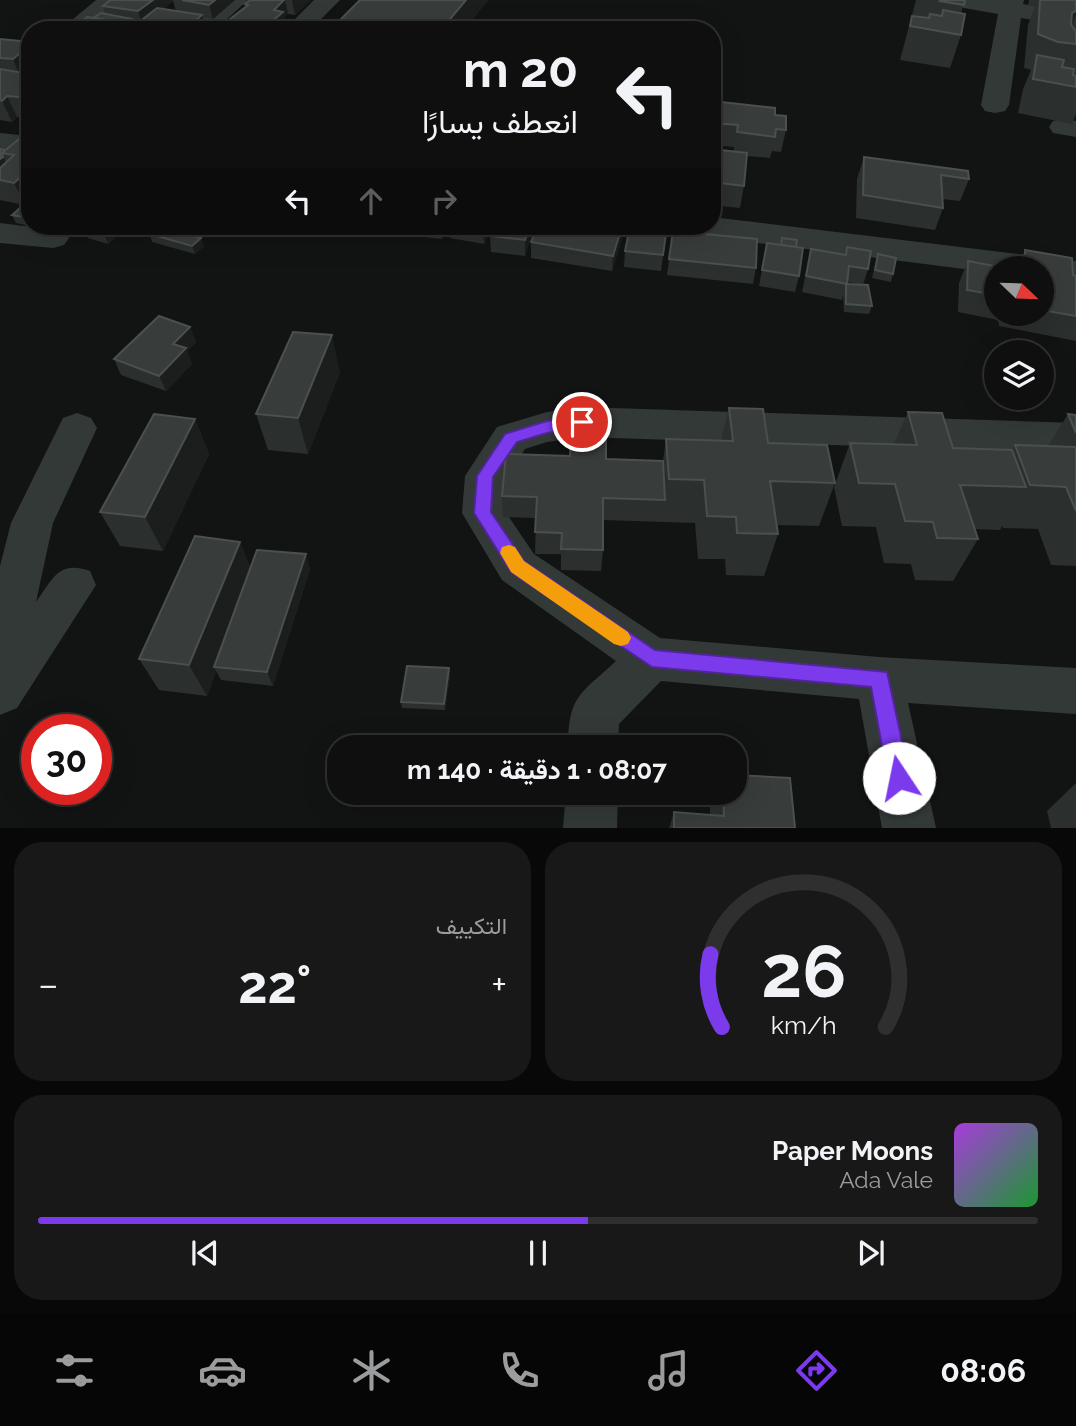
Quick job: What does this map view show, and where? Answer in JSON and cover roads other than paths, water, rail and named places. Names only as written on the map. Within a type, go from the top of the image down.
[{"type":"street","points":[[84,21],[111,0]]},
{"type":"street","points":[[211,21],[236,0]]},
{"type":"street","points":[[306,21],[328,0]]},
{"type":"street","points":[[955,0],[1012,5],[1076,20]]},
{"type":"street","points":[[995,105],[1013,75],[1012,5]]},
{"type":"street","points":[[0,142],[21,144]]},
{"type":"street","points":[[721,228],[1076,272]]},
{"type":"street","points":[[0,233],[52,238]]},
{"type":"street","points":[[1076,438],[582,422],[547,427],[511,438],[485,476],[483,513],[518,567],[652,659],[880,679],[1076,691]]},
{"type":"street","points":[[0,660],[32,523],[77,428]]},
{"type":"street","points":[[0,692],[74,585]]},
{"type":"street","points":[[593,735],[594,714],[652,659]]},
{"type":"street","points":[[880,679],[909,828]]},
{"type":"street","points":[[590,828],[591,805]]}]
